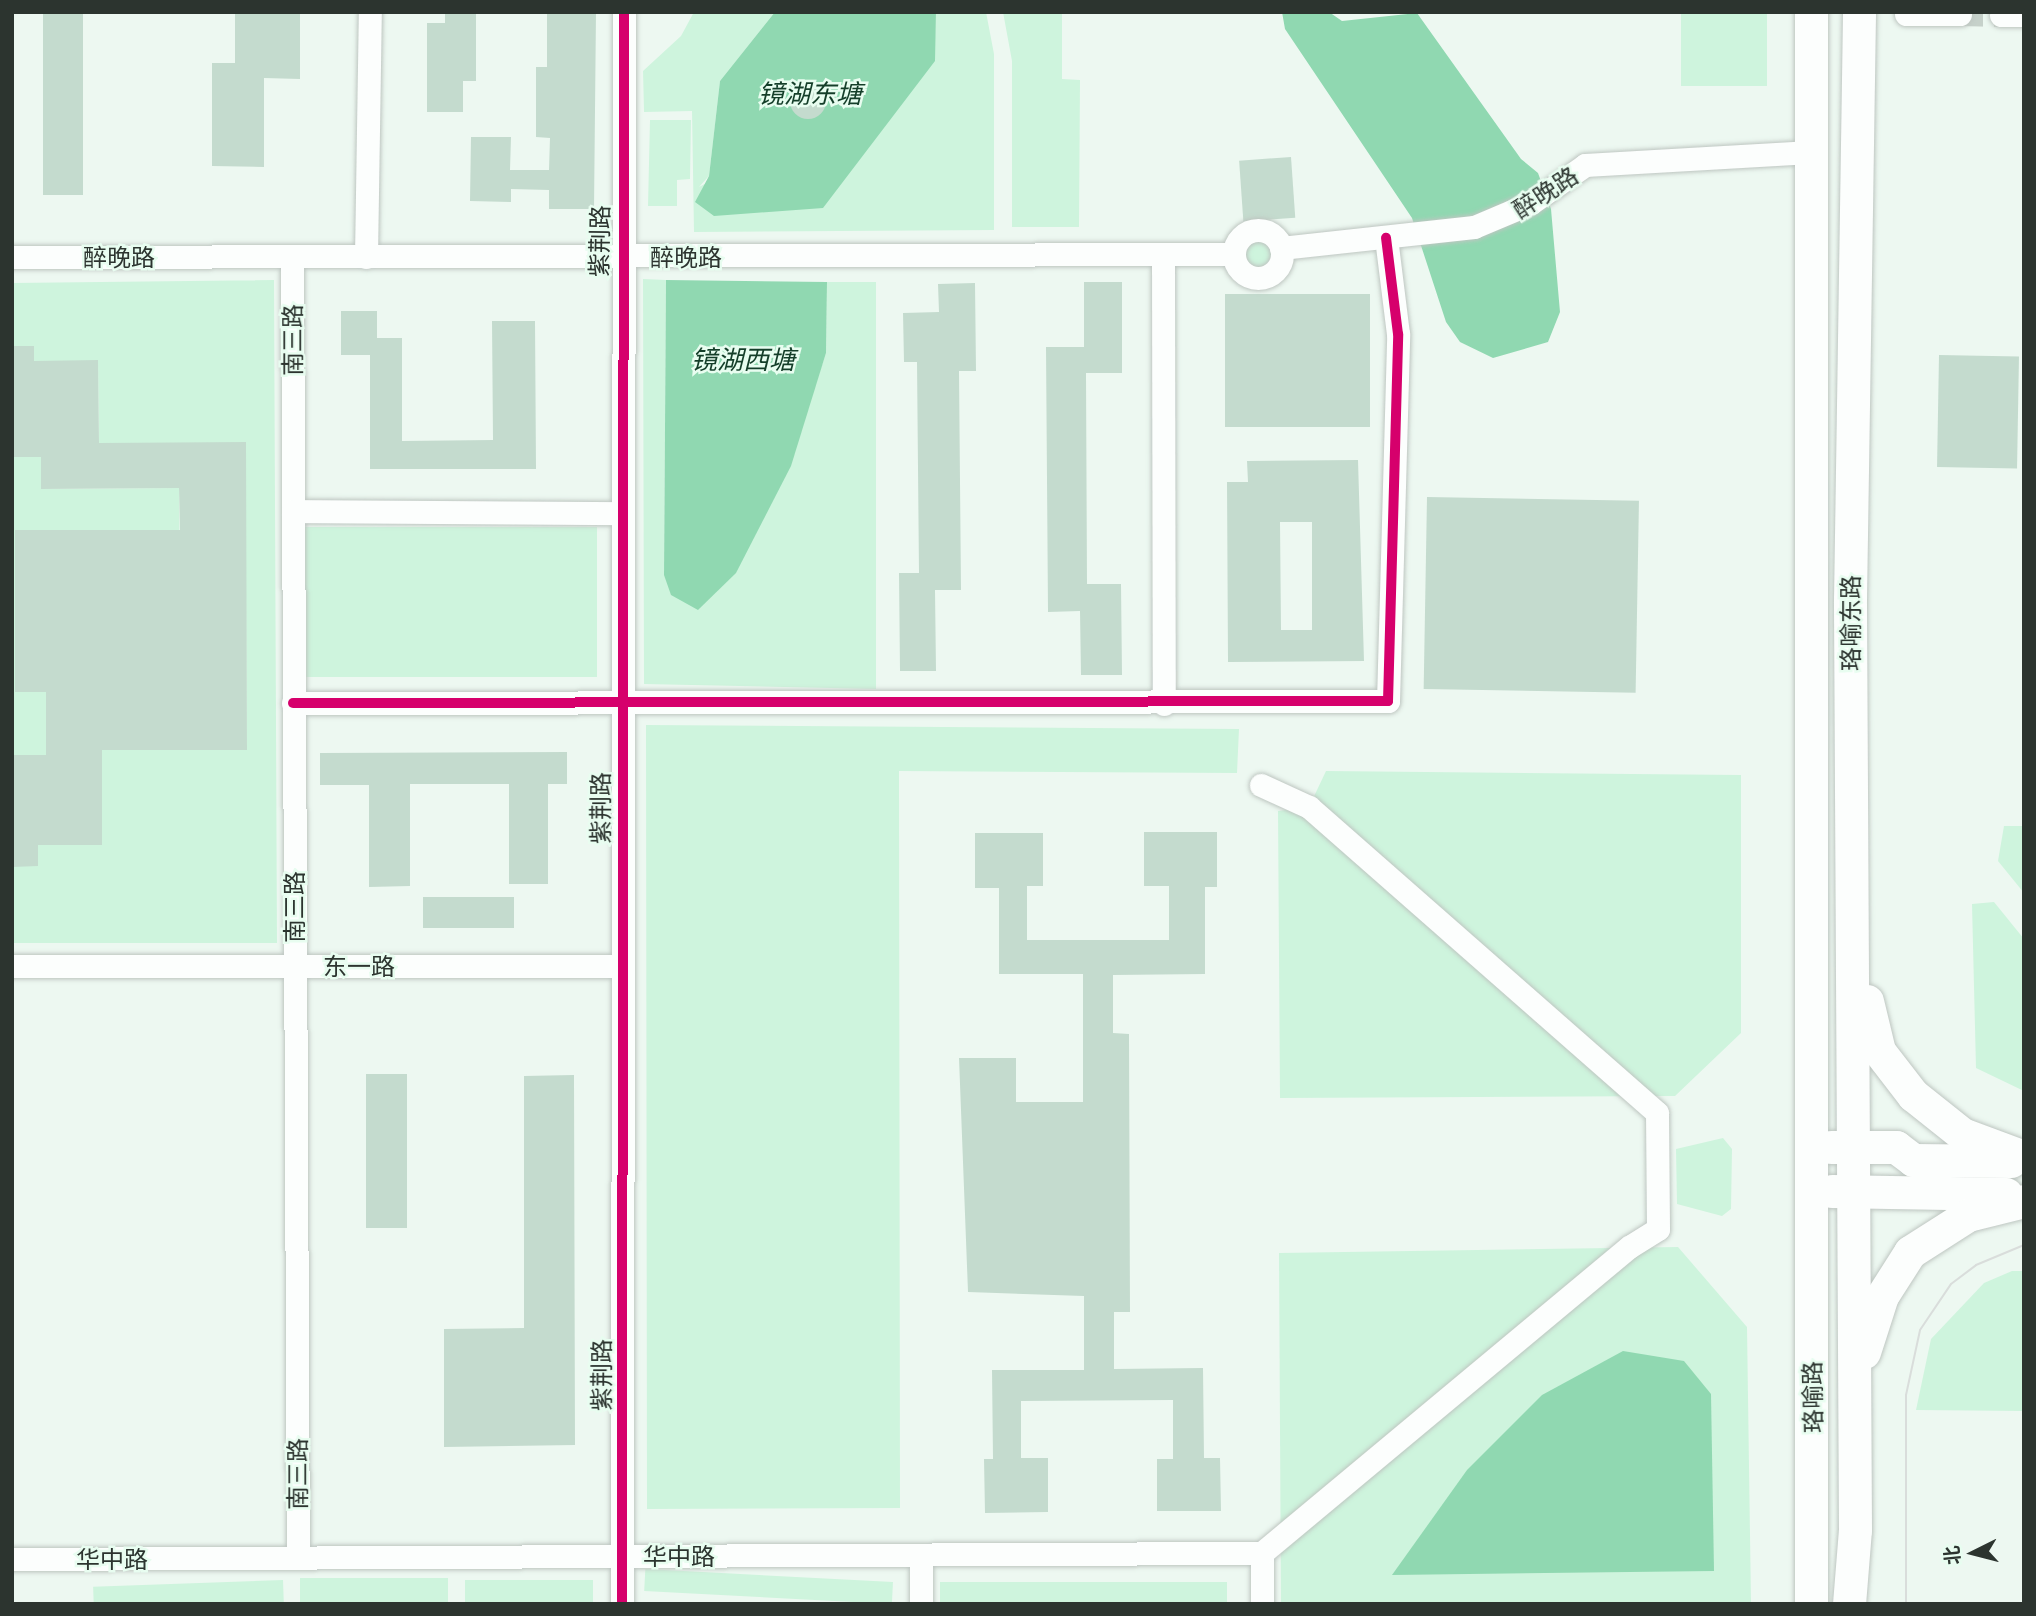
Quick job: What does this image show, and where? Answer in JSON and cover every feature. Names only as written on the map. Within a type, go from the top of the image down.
[{"type":"highway","name":"珞喻东路","points":[[1809,1191],[1811,12]]},
{"type":"highway","name":"珞喻东路","points":[[1855,1233],[1850,896],[1859,12]]},
{"type":"highway","points":[[1850,896],[1880,1051],[1929,1111],[1962,1135],[2024,1159]]},
{"type":"highway","points":[[1809,1147],[1896,1147],[1913,1160],[2024,1159]]},
{"type":"highway","points":[[1809,1191],[2024,1195]]},
{"type":"highway","name":"珞喻路","points":[[1809,1191],[1811,1604]]},
{"type":"highway","points":[[1855,1399],[1868,1328],[1910,1252],[1968,1215],[2024,1201]]},
{"type":"highway","name":"珞喻路","points":[[1849,1604],[1855,1399],[1855,1233]]},
{"type":"street","points":[[366,257],[369,12]]},
{"type":"street","name":"紫荆路","points":[[622,1604],[620,257],[624,12]]},
{"type":"street","points":[[1906,14],[1960,15]]},
{"type":"street","name":"醉晚路","points":[[1281,248],[1386,238],[1503,219],[1568,174],[1634,158],[1811,152]]},
{"type":"street","points":[[1258,229],[1281,248],[1276,268],[1257,278],[1239,268],[1234,254],[1238,240],[1258,229]]},
{"type":"street","points":[[293,703],[620,701],[1164,704],[1388,701],[1398,334],[1386,238]]},
{"type":"street","points":[[1163,254],[1164,704]]},
{"type":"street","name":"醉晚路","points":[[12,257],[1234,254]]},
{"type":"street","name":"南三路","points":[[292,257],[293,967],[298,1558]]},
{"type":"street","points":[[293,511],[620,513]]},
{"type":"street","points":[[1261,785],[1309,807],[1657,1113],[1658,1217],[1658,1230],[1629,1247],[1262,1553],[1262,1604]]},
{"type":"street","name":"东一路","points":[[12,967],[621,965]]},
{"type":"street","name":"华中路","points":[[12,1559],[1262,1553]]},
{"type":"street","points":[[921,1555],[921,1604]]},
{"type":"shaded area","points":[[694,12],[775,12],[720,81],[709,176],[699,187],[934,61],[936,12],[986,12],[994,54],[994,230],[694,232],[692,111],[644,112],[643,71],[681,36]]},
{"type":"shaded area","points":[[1003,12],[1062,12],[1062,79],[1080,80],[1079,227],[1012,227],[1012,61]]},
{"type":"shaded area","points":[[1681,12],[1767,12],[1767,86],[1681,86]]},
{"type":"shaded area","points":[[650,120],[691,120],[690,179],[677,180],[677,206],[648,206]]},
{"type":"shaded area","points":[[1258,241],[1268,244],[1271,254],[1268,264],[1258,267],[1248,264],[1245,254],[1248,244]]},
{"type":"shaded area","points":[[643,279],[666,280],[664,575],[812,395],[826,353],[827,282],[876,282],[876,689],[644,684]]},
{"type":"shaded area","points":[[274,280],[277,943],[12,943],[12,457],[34,457],[34,346],[12,346],[12,283]],"holes":[[[41,361],[98,361],[99,443],[245,443],[247,749],[102,750],[102,845],[47,845],[46,709],[181,709],[179,488],[41,489]]]},
{"type":"shaded area","points":[[304,527],[597,527],[597,677],[304,677]]},
{"type":"shaded area","points":[[646,725],[1239,729],[1237,773],[899,771],[900,1508],[647,1509]]},
{"type":"shaded area","points":[[1326,771],[1741,775],[1741,1033],[1675,1096],[1280,1098],[1278,811],[1309,807]]},
{"type":"shaded area","points":[[2004,826],[2024,826],[2024,893],[1998,861]]},
{"type":"shaded area","points":[[1994,902],[2024,939],[2024,1091],[1976,1068],[1972,904]]},
{"type":"shaded area","points":[[1723,1138],[1732,1149],[1731,1209],[1722,1216],[1677,1204],[1676,1149]]},
{"type":"shaded area","points":[[1678,1247],[1747,1327],[1751,1604],[1281,1604],[1279,1253]]},
{"type":"shaded area","points":[[2012,1271],[2024,1271],[2023,1411],[1916,1410],[1931,1339],[1984,1283]]},
{"type":"shaded area","points":[[645,1569],[893,1582],[892,1604],[644,1591]]},
{"type":"shaded area","points":[[300,1578],[448,1578],[448,1604],[300,1604]]},
{"type":"shaded area","points":[[283,1580],[284,1604],[94,1604],[93,1587]]},
{"type":"shaded area","points":[[465,1580],[593,1580],[593,1604],[465,1604]]},
{"type":"shaded area","points":[[940,1582],[1227,1582],[1227,1604],[940,1604]]},
{"type":"water","name":"镜湖东塘","points":[[775,12],[936,12],[935,61],[823,208],[714,216],[695,202],[709,176],[720,81]]},
{"type":"water","points":[[1282,12],[1329,12],[1342,21],[1417,13],[1521,159],[1538,173],[1551,209],[1560,312],[1548,342],[1493,358],[1460,342],[1446,322],[1412,218],[1285,29]]},
{"type":"water","name":"镜湖西塘","points":[[666,280],[827,282],[826,353],[791,466],[736,573],[698,610],[671,595],[664,575]]},
{"type":"water","points":[[1623,1351],[1684,1361],[1711,1394],[1714,1571],[1392,1575],[1467,1470],[1542,1395]]},
{"type":"building","points":[[43,12],[83,12],[83,195],[43,195]]},
{"type":"building","points":[[235,12],[300,12],[300,79],[264,78],[264,167],[212,166],[212,63],[235,63]]},
{"type":"building","points":[[445,12],[476,12],[476,81],[463,81],[463,112],[427,112],[427,23],[445,23]]},
{"type":"building","points":[[547,12],[596,12],[594,209],[549,209],[549,190],[511,189],[511,202],[470,201],[471,137],[511,137],[510,170],[549,170],[550,138],[536,137],[536,67],[547,67]]},
{"type":"building","points":[[808,83],[821,88],[826,101],[821,114],[808,119],[795,114],[790,101],[795,88]]},
{"type":"building","points":[[1291,157],[1295,218],[1243,221],[1239,161]]},
{"type":"building","points":[[1084,282],[1122,282],[1122,373],[1086,373],[1087,584],[1121,584],[1122,675],[1081,675],[1080,611],[1048,612],[1046,347],[1084,347]]},
{"type":"building","points":[[975,283],[976,371],[959,371],[961,590],[935,590],[936,671],[900,671],[899,573],[919,573],[917,362],[904,362],[903,313],[939,312],[938,284]]},
{"type":"building","points":[[1225,294],[1370,294],[1370,427],[1225,427]]},
{"type":"building","points":[[341,311],[377,311],[377,338],[402,338],[402,441],[493,440],[492,321],[535,321],[536,469],[370,469],[370,355],[341,355]]},
{"type":"building","points":[[12,346],[34,346],[34,361],[98,360],[99,443],[246,442],[247,750],[102,750],[102,845],[38,845],[38,866],[12,867],[12,755],[46,755],[46,692],[15,692],[15,530],[180,530],[179,488],[41,489],[41,457],[12,457]]},
{"type":"building","points":[[1939,355],[2019,356],[2017,468],[1937,467]]},
{"type":"building","points":[[1358,460],[1364,661],[1228,662],[1227,482],[1248,482],[1247,461]],"holes":[[[1280,522],[1312,522],[1312,630],[1281,630]]]},
{"type":"building","points":[[1427,497],[1639,501],[1636,693],[1424,689]]},
{"type":"building","points":[[567,752],[567,784],[548,784],[548,884],[509,884],[509,784],[410,784],[410,886],[369,887],[369,785],[320,785],[320,753]]},
{"type":"building","points":[[1144,832],[1217,832],[1217,887],[1205,887],[1205,974],[1113,975],[1113,1033],[1129,1034],[1130,1312],[1114,1312],[1114,1369],[1203,1368],[1204,1458],[1220,1458],[1221,1511],[1157,1511],[1157,1459],[1173,1459],[1173,1400],[1021,1401],[1021,1458],[1048,1458],[1048,1512],[985,1513],[984,1459],[993,1459],[992,1370],[1084,1370],[1084,1296],[968,1292],[959,1058],[1016,1058],[1016,1102],[1083,1102],[1083,974],[999,974],[999,888],[975,888],[975,833],[1043,833],[1043,886],[1027,886],[1027,940],[1169,940],[1169,886],[1144,886]]},
{"type":"building","points":[[423,897],[514,897],[514,928],[423,928]]},
{"type":"building","points":[[366,1074],[407,1074],[407,1228],[366,1228]]},
{"type":"building","points":[[574,1075],[575,1445],[444,1447],[444,1329],[524,1328],[524,1076]]},
{"type":"tunnel","points":[[1960,14],[2001,15]]},
{"type":"tram line","points":[[1906,1604],[1906,1395],[1920,1330],[1951,1284],[1976,1265],[2024,1245]]},
{"type":"cycle path","points":[[622,1604],[624,12]]},
{"type":"cycle path","points":[[293,703],[1388,701],[1398,334],[1386,238]]}]
